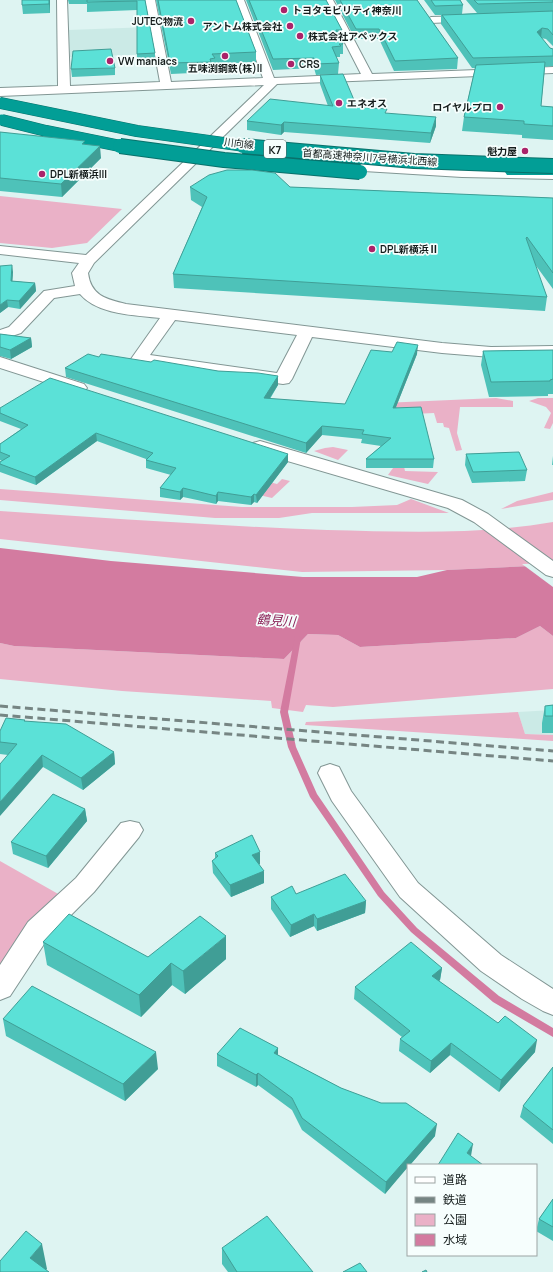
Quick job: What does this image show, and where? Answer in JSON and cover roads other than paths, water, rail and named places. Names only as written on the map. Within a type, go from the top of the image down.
[{"type":"highway","name":"首都高速神奈川7号横浜北西線","points":[[0,102],[133,130],[268,149],[410,161],[553,164]]},
{"type":"highway","name":"首都高速神奈川7号横浜北西線","points":[[0,113],[122,138],[246,155],[405,168],[553,174]]},
{"type":"highway","points":[[0,120],[80,140],[186,156],[297,168],[400,175],[553,180]]},
{"type":"street","points":[[62,0],[64,90]]},
{"type":"street","points":[[150,0],[166,86]]},
{"type":"street","points":[[240,0],[271,85],[89,260],[80,273],[83,289],[88,295],[103,303],[126,309],[442,348],[491,352],[553,350]]},
{"type":"street","points":[[328,0],[368,77]]},
{"type":"street","points":[[431,20],[477,19],[463,6]]},
{"type":"street","points":[[424,10],[439,32]]},
{"type":"street","points":[[459,61],[467,74]]},
{"type":"street","points":[[0,92],[553,70]]},
{"type":"street","name":"川向線","points":[[0,102],[106,123],[214,140],[375,156],[553,164]]},
{"type":"street","name":"川向線","points":[[0,116],[119,141],[201,152],[354,168],[448,173],[553,174]]},
{"type":"street","points":[[1,252],[89,260]]},
{"type":"street","points":[[0,335],[15,330],[49,294],[83,289]]},
{"type":"street","points":[[170,314],[139,359],[283,378],[307,331]]},
{"type":"street","points":[[0,362],[97,394]]},
{"type":"street","points":[[242,442],[455,504],[481,518],[553,570]]},
{"type":"street","points":[[330,773],[340,795],[409,890],[491,963],[532,991],[553,1003]]},
{"type":"street","points":[[0,988],[38,930],[85,885],[130,830]]},
{"type":"water","name":"鶴見川","points":[[0,548],[111,561],[303,577],[417,577],[447,570],[553,565],[553,636],[540,626],[516,638],[360,647],[338,635],[308,634],[284,659],[14,646],[0,643]]},
{"type":"waterway","points":[[297,638],[284,712],[292,747],[313,795],[381,894],[414,930],[496,999],[553,1033]]},
{"type":"railway","points":[[0,706],[553,751]]},
{"type":"railway","points":[[0,715],[553,761]]},
{"type":"place","name":"トヨタモビリティ神奈川","points":[[284,10]]},
{"type":"place","name":"JUTEC物流","points":[[191,21]]},
{"type":"place","name":"アントム株式会社","points":[[290,26]]},
{"type":"place","name":"株式会社アペックス","points":[[300,36]]},
{"type":"place","name":"五味渕鋼鉄(株)II","points":[[225,56]]},
{"type":"place","name":"VW maniacs","points":[[110,61]]},
{"type":"place","name":"CRS","points":[[291,64]]},
{"type":"place","name":"エネオス","points":[[339,103]]},
{"type":"place","name":"ロイヤルプロ","points":[[500,107]]},
{"type":"place","name":"魁力屋","points":[[525,151]]},
{"type":"place","name":"DPL新横浜III","points":[[42,174]]},
{"type":"place","name":"DPL新横浜Ⅱ","points":[[372,249]]}]
